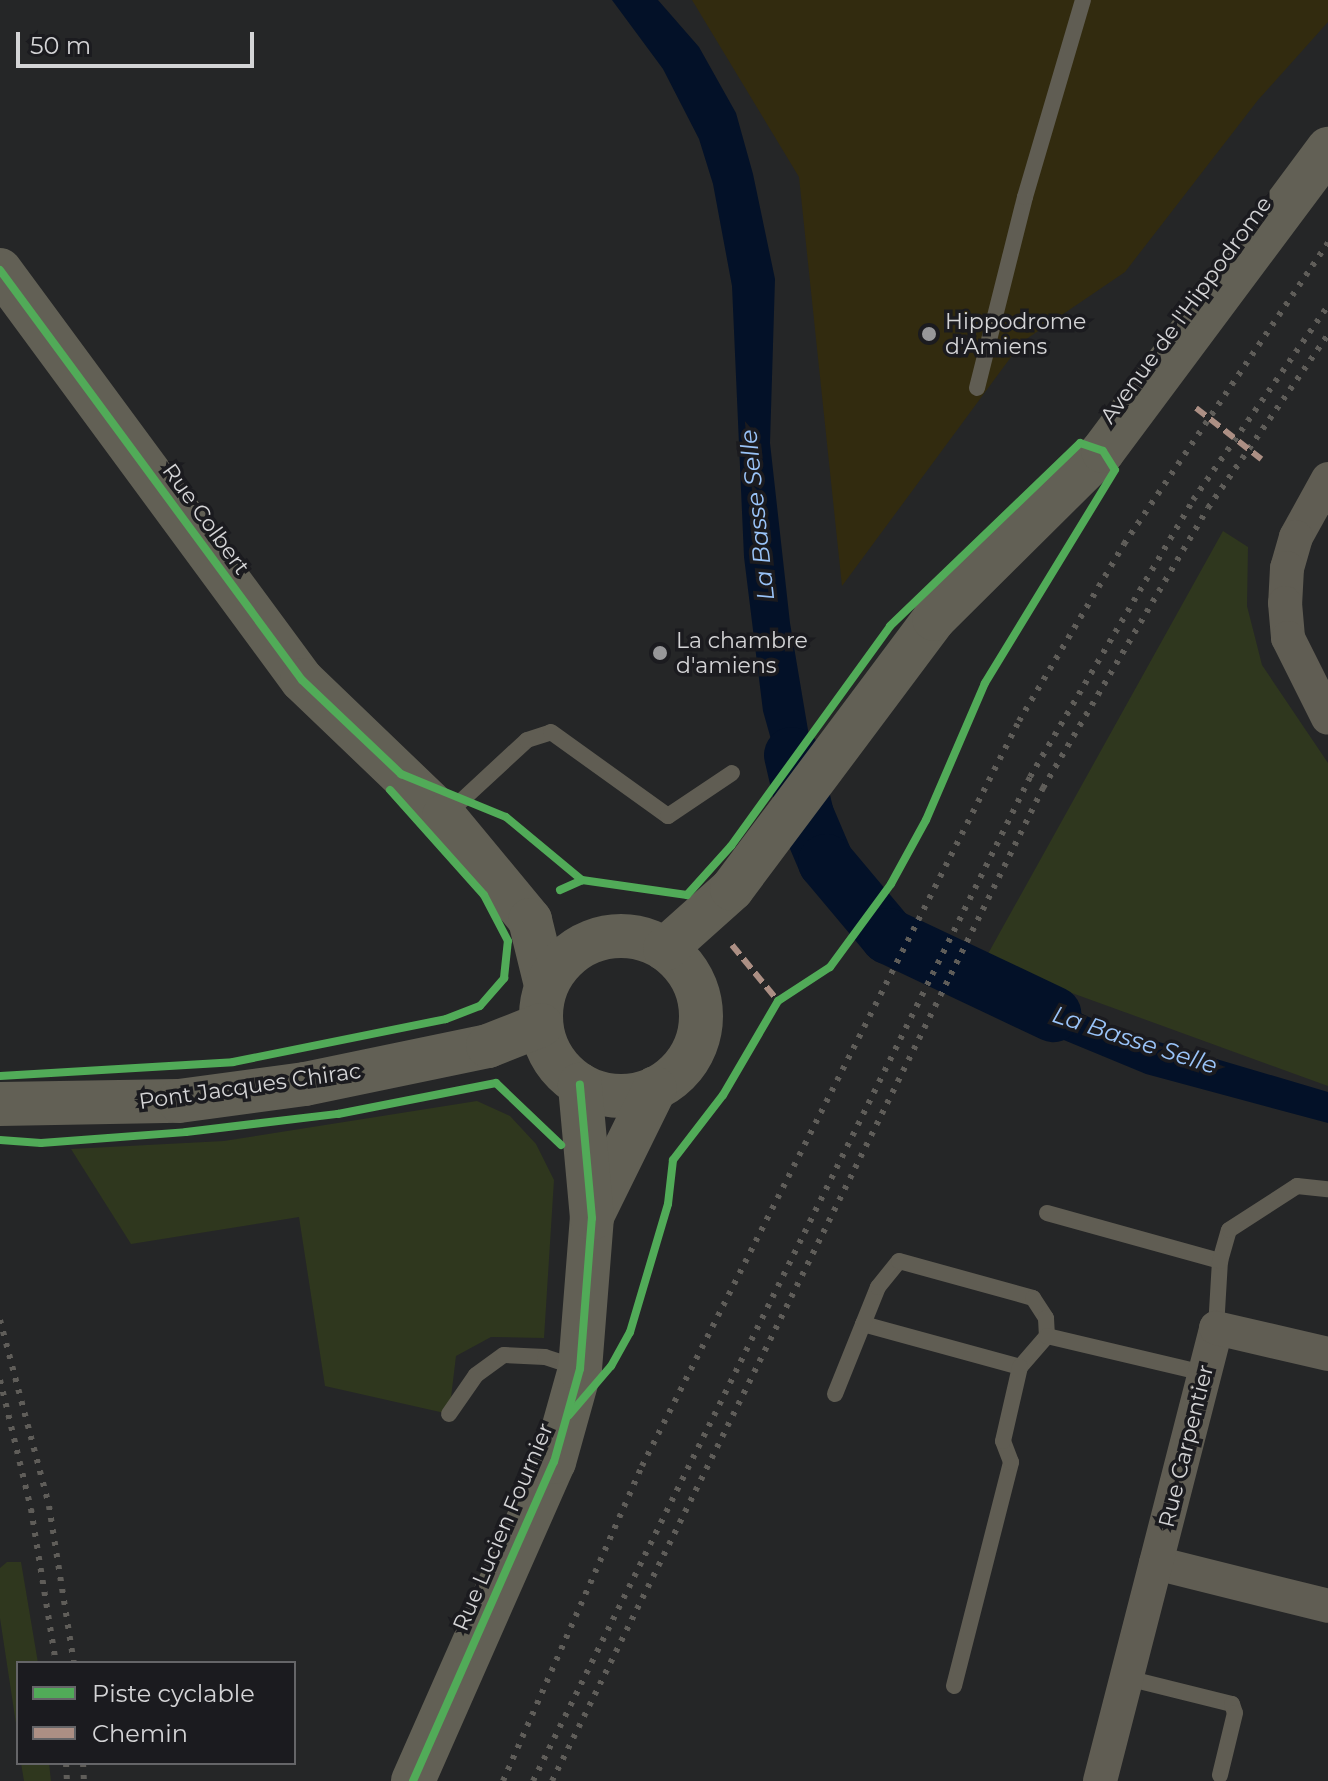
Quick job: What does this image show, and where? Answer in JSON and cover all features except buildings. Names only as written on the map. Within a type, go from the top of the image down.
[{"type":"main road","name":"Avenue de l'Hippodrome","points":[[665,949],[706,918],[768,844],[843,737],[944,607],[1103,451],[1328,149]]},
{"type":"main road","name":"Rue Colbert","points":[[0,270],[302,680],[444,816],[530,920],[543,1005]]},
{"type":"main road","points":[[530,920],[600,938]]},
{"type":"main road","points":[[620,935],[665,949],[687,970],[700,1013],[692,1056],[677,1076],[655,1088],[630,1096],[604,1094],[580,1085],[549,1052],[543,1005],[577,948],[600,938],[620,935]]},
{"type":"main road","name":"Pont Jacques Chirac","points":[[0,1104],[179,1101],[305,1084],[488,1046],[543,1005]]},
{"type":"main road","name":"Rue Lucien Fournier","points":[[413,1781],[554,1462],[580,1369],[592,1218],[580,1085]]},
{"type":"main road","name":"Rue Lucien Fournier","points":[[592,1218],[655,1088]]},
{"type":"street","points":[[1328,479],[1296,537],[1287,568],[1285,603],[1288,638],[1328,718]]},
{"type":"street","points":[[1216,1328],[1328,1354]]},
{"type":"street","name":"Rue Carpentier","points":[[1100,1781],[1216,1328]]},
{"type":"street","points":[[1156,1563],[1328,1606]]},
{"type":"lane","points":[[977,388],[1025,197],[1083,0]]},
{"type":"lane","points":[[444,816],[527,740],[551,732],[668,816],[732,773]]},
{"type":"lane","points":[[1216,1328],[1220,1261],[1229,1230],[1266,1202],[1297,1186],[1328,1189]]},
{"type":"lane","points":[[1047,1213],[1220,1261]]},
{"type":"lane","points":[[835,1394],[878,1287],[899,1261],[912,1261],[1033,1298],[1046,1318],[1047,1336],[1020,1367],[1003,1441],[1011,1462],[954,1686]]},
{"type":"lane","points":[[863,1324],[1020,1367]]},
{"type":"lane","points":[[1047,1336],[1204,1373]]},
{"type":"lane","points":[[449,1414],[476,1375],[504,1355],[545,1357],[580,1369]]},
{"type":"lane","points":[[1127,1678],[1232,1704],[1235,1713],[1220,1775]]},
{"type":"green space","points":[[1223,531],[1248,547],[1247,606],[1262,665],[1328,763],[1328,1086],[984,961]]},
{"type":"green space","points":[[477,1101],[510,1116],[536,1144],[554,1180],[544,1338],[491,1337],[456,1356],[449,1414],[325,1386],[299,1217],[131,1244],[71,1149],[224,1141]]},
{"type":"green space","points":[[7,1562],[21,1562],[38,1661],[16,1661],[16,1724],[0,1618],[0,1568]]},
{"type":"green space","points":[[21,1765],[49,1765],[51,1781],[24,1781]]},
{"type":"sand","name":"Hippodrome d'Amiens","points":[[692,0],[1328,0],[1328,22],[1258,100],[1125,272],[1022,342],[842,586],[799,177]]},
{"type":"water","points":[[612,0],[658,0],[699,47],[736,113],[753,174],[775,279],[770,443],[790,623],[822,813],[801,846],[763,711],[744,557],[732,286],[713,184],[699,139],[663,69]]},
{"type":"water","points":[[989,971],[1115,1029],[1328,1092],[1328,1123],[1146,1074],[972,1002]]},
{"type":"waterway","name":"La Basse Selle","points":[[792,755],[806,815],[826,862],[888,936],[1053,1014]]},
{"type":"railway","points":[[503,1781],[642,1466],[1019,721],[1124,544],[1328,243]]},
{"type":"railway","points":[[533,1781],[1030,777],[1193,500],[1328,306]]},
{"type":"railway","points":[[552,1781],[1043,788],[1208,508],[1328,335]]},
{"type":"railway","points":[[0,1320],[49,1506],[74,1661]]},
{"type":"railway","points":[[0,1380],[31,1509],[56,1661]]},
{"type":"railway","points":[[66,1765],[67,1781]]},
{"type":"railway","points":[[83,1765],[84,1781]]},
{"type":"marked path","points":[[1196,408],[1261,459]]},
{"type":"marked path","points":[[732,945],[778,1001]]},
{"type":"cycle path","points":[[0,270],[302,680],[401,774],[506,817],[582,880]]},
{"type":"cycle path","points":[[560,890],[582,880],[687,895],[731,846],[890,626],[1080,443],[1103,451],[1115,470],[985,683],[926,820],[891,884],[830,967],[778,1001],[723,1095],[673,1160],[668,1204],[630,1332],[611,1366],[569,1415]]},
{"type":"cycle path","points":[[0,1076],[233,1062],[446,1019],[480,1006],[504,978],[508,941],[484,895],[390,790]]},
{"type":"cycle path","points":[[0,1140],[41,1143],[186,1132],[338,1114],[496,1083],[561,1145]]},
{"type":"cycle path","points":[[413,1781],[554,1462],[580,1369],[592,1218],[580,1085]]},
{"type":"place","name":"Hippodrome d'Amiens","points":[[929,334]]},
{"type":"place","name":"La chambre d'amiens","points":[[660,653]]}]
